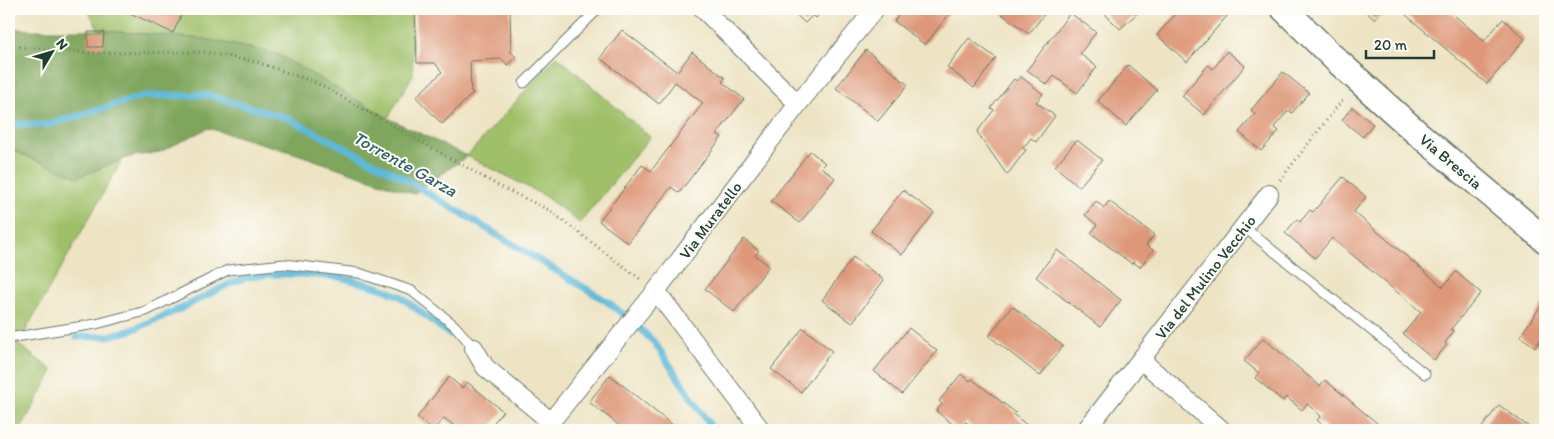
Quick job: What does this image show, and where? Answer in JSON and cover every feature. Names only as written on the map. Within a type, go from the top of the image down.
[{"type":"main road","name":"Via Brescia","points":[[1284,9],[1358,80],[1415,131],[1545,240]]},
{"type":"street","points":[[703,9],[798,104]]},
{"type":"street","name":"Via Muratello","points":[[547,426],[652,296],[798,104],[875,9]]},
{"type":"street","name":"Via del Mulino Vecchio","points":[[1086,430],[1269,194]]},
{"type":"street","points":[[652,296],[761,430]]},
{"type":"street","points":[[474,348],[485,368],[547,426]]},
{"type":"street","points":[[1141,360],[1222,430]]},
{"type":"lane","points":[[524,84],[598,9]]},
{"type":"lane","points":[[1244,227],[1425,374]]},
{"type":"lane","points":[[9,338],[96,324],[146,311],[228,270],[284,264],[359,273],[412,291],[455,326],[474,348]]},
{"type":"path","points":[[9,46],[91,53],[204,52],[257,62],[317,83],[499,186],[549,210],[652,296]]},
{"type":"path","points":[[1284,175],[1358,80]]},
{"type":"green space","points":[[87,9],[411,9],[413,75],[388,118],[277,54],[206,39],[99,30]]},
{"type":"green space","points":[[9,28],[99,30],[206,39],[277,54],[388,118],[467,156],[414,194],[294,153],[208,128],[160,152],[129,157],[78,177],[9,149]]},
{"type":"green space","points":[[557,56],[650,137],[580,223],[543,195],[467,156]]},
{"type":"green space","points":[[9,149],[78,177],[122,160],[18,344],[53,371],[20,430],[9,430]]},
{"type":"building","points":[[132,9],[184,9],[173,33],[130,13]]},
{"type":"building","points":[[415,9],[510,9],[511,52],[516,57],[507,65],[502,59],[470,61],[471,92],[473,93],[442,124],[416,97],[442,72],[435,63],[417,63]]},
{"type":"building","points":[[790,9],[825,9],[816,18],[813,15],[805,23]]},
{"type":"building","points":[[903,9],[944,9],[950,13],[925,45],[894,21]]},
{"type":"building","points":[[995,9],[1048,9],[1029,34]]},
{"type":"building","points":[[1100,9],[1142,9],[1120,29]]},
{"type":"building","points":[[1180,9],[1221,9],[1228,15],[1187,62],[1157,35]]},
{"type":"building","points":[[1363,9],[1383,9],[1374,19]]},
{"type":"building","points":[[1399,9],[1447,9],[1484,41],[1503,19],[1525,39],[1487,84]]},
{"type":"building","points":[[1070,13],[1096,32],[1080,54],[1097,67],[1077,93],[1054,76],[1047,85],[1027,70]]},
{"type":"building","points":[[622,30],[677,72],[692,52],[725,78],[722,82],[744,99],[717,134],[722,137],[679,193],[671,187],[628,243],[599,221],[642,165],[651,171],[703,103],[675,82],[659,104],[600,58]]},
{"type":"building","points":[[88,32],[104,32],[103,47],[88,47]]},
{"type":"building","points":[[969,38],[996,58],[974,88],[947,67]]},
{"type":"building","points":[[866,50],[908,85],[878,121],[836,88]]},
{"type":"building","points":[[1227,51],[1245,66],[1204,115],[1182,96],[1208,65],[1213,69]]},
{"type":"building","points":[[1128,65],[1157,90],[1126,126],[1098,101]]},
{"type":"building","points":[[1283,72],[1309,93],[1292,113],[1289,110],[1274,127],[1279,131],[1261,151],[1239,132],[1255,114],[1251,110]]},
{"type":"building","points":[[1020,76],[1043,94],[1036,102],[1055,116],[1036,142],[1031,138],[1023,148],[1026,150],[1007,175],[977,132],[994,110],[991,108],[1014,79],[1017,81]]},
{"type":"building","points":[[1352,107],[1373,124],[1363,137],[1342,120]]},
{"type":"building","points":[[1077,140],[1102,160],[1079,187],[1055,166]]},
{"type":"building","points":[[810,151],[825,163],[821,167],[835,178],[800,223],[771,201]]},
{"type":"building","points":[[1343,177],[1366,197],[1354,212],[1443,287],[1456,272],[1481,293],[1451,329],[1454,331],[1445,343],[1447,345],[1434,360],[1403,334],[1421,312],[1332,238],[1315,258],[1285,233],[1297,219],[1300,222],[1310,210],[1313,212]]},
{"type":"building","points":[[903,190],[934,213],[902,255],[871,231]]},
{"type":"building","points":[[1096,201],[1104,208],[1109,201],[1154,235],[1146,245],[1153,250],[1140,267],[1133,262],[1132,264],[1091,233],[1097,225],[1085,215]]},
{"type":"building","points":[[744,239],[759,251],[755,255],[769,266],[734,312],[705,289]]},
{"type":"building","points":[[1057,250],[1121,300],[1100,327],[1036,277]]},
{"type":"building","points":[[853,257],[884,280],[852,323],[822,300]]},
{"type":"building","points":[[1545,300],[1545,337],[1535,347],[1520,336]]},
{"type":"building","points":[[1012,306],[1063,346],[1040,376],[989,336]]},
{"type":"building","points":[[803,328],[832,351],[801,392],[771,369]]},
{"type":"building","points":[[909,328],[937,351],[902,394],[874,371]]},
{"type":"building","points":[[1263,338],[1320,386],[1325,380],[1384,429],[1329,430],[1317,420],[1321,416],[1307,404],[1302,410],[1286,397],[1283,401],[1255,378],[1259,373],[1244,361]]},
{"type":"building","points":[[961,374],[970,381],[972,379],[1016,413],[1014,415],[1027,425],[1023,430],[976,430],[966,422],[960,430],[936,411],[942,404],[939,401]]},
{"type":"building","points":[[610,375],[681,430],[625,430],[589,402]]},
{"type":"building","points":[[449,377],[462,388],[467,382],[503,411],[488,430],[460,430],[444,418],[433,430],[417,417]]},
{"type":"building","points":[[1499,405],[1533,430],[1480,430]]},
{"type":"waterway","name":"Torrente Garza","points":[[9,124],[47,125],[144,96],[208,95],[287,118],[400,176],[608,302],[655,343],[713,430]]},
{"type":"waterway","points":[[77,337],[108,336],[132,330],[182,308],[229,284],[248,277],[270,274],[340,277],[381,288],[400,296],[449,334]]},
{"type":"waterway","points":[[9,348],[13,350]]}]
